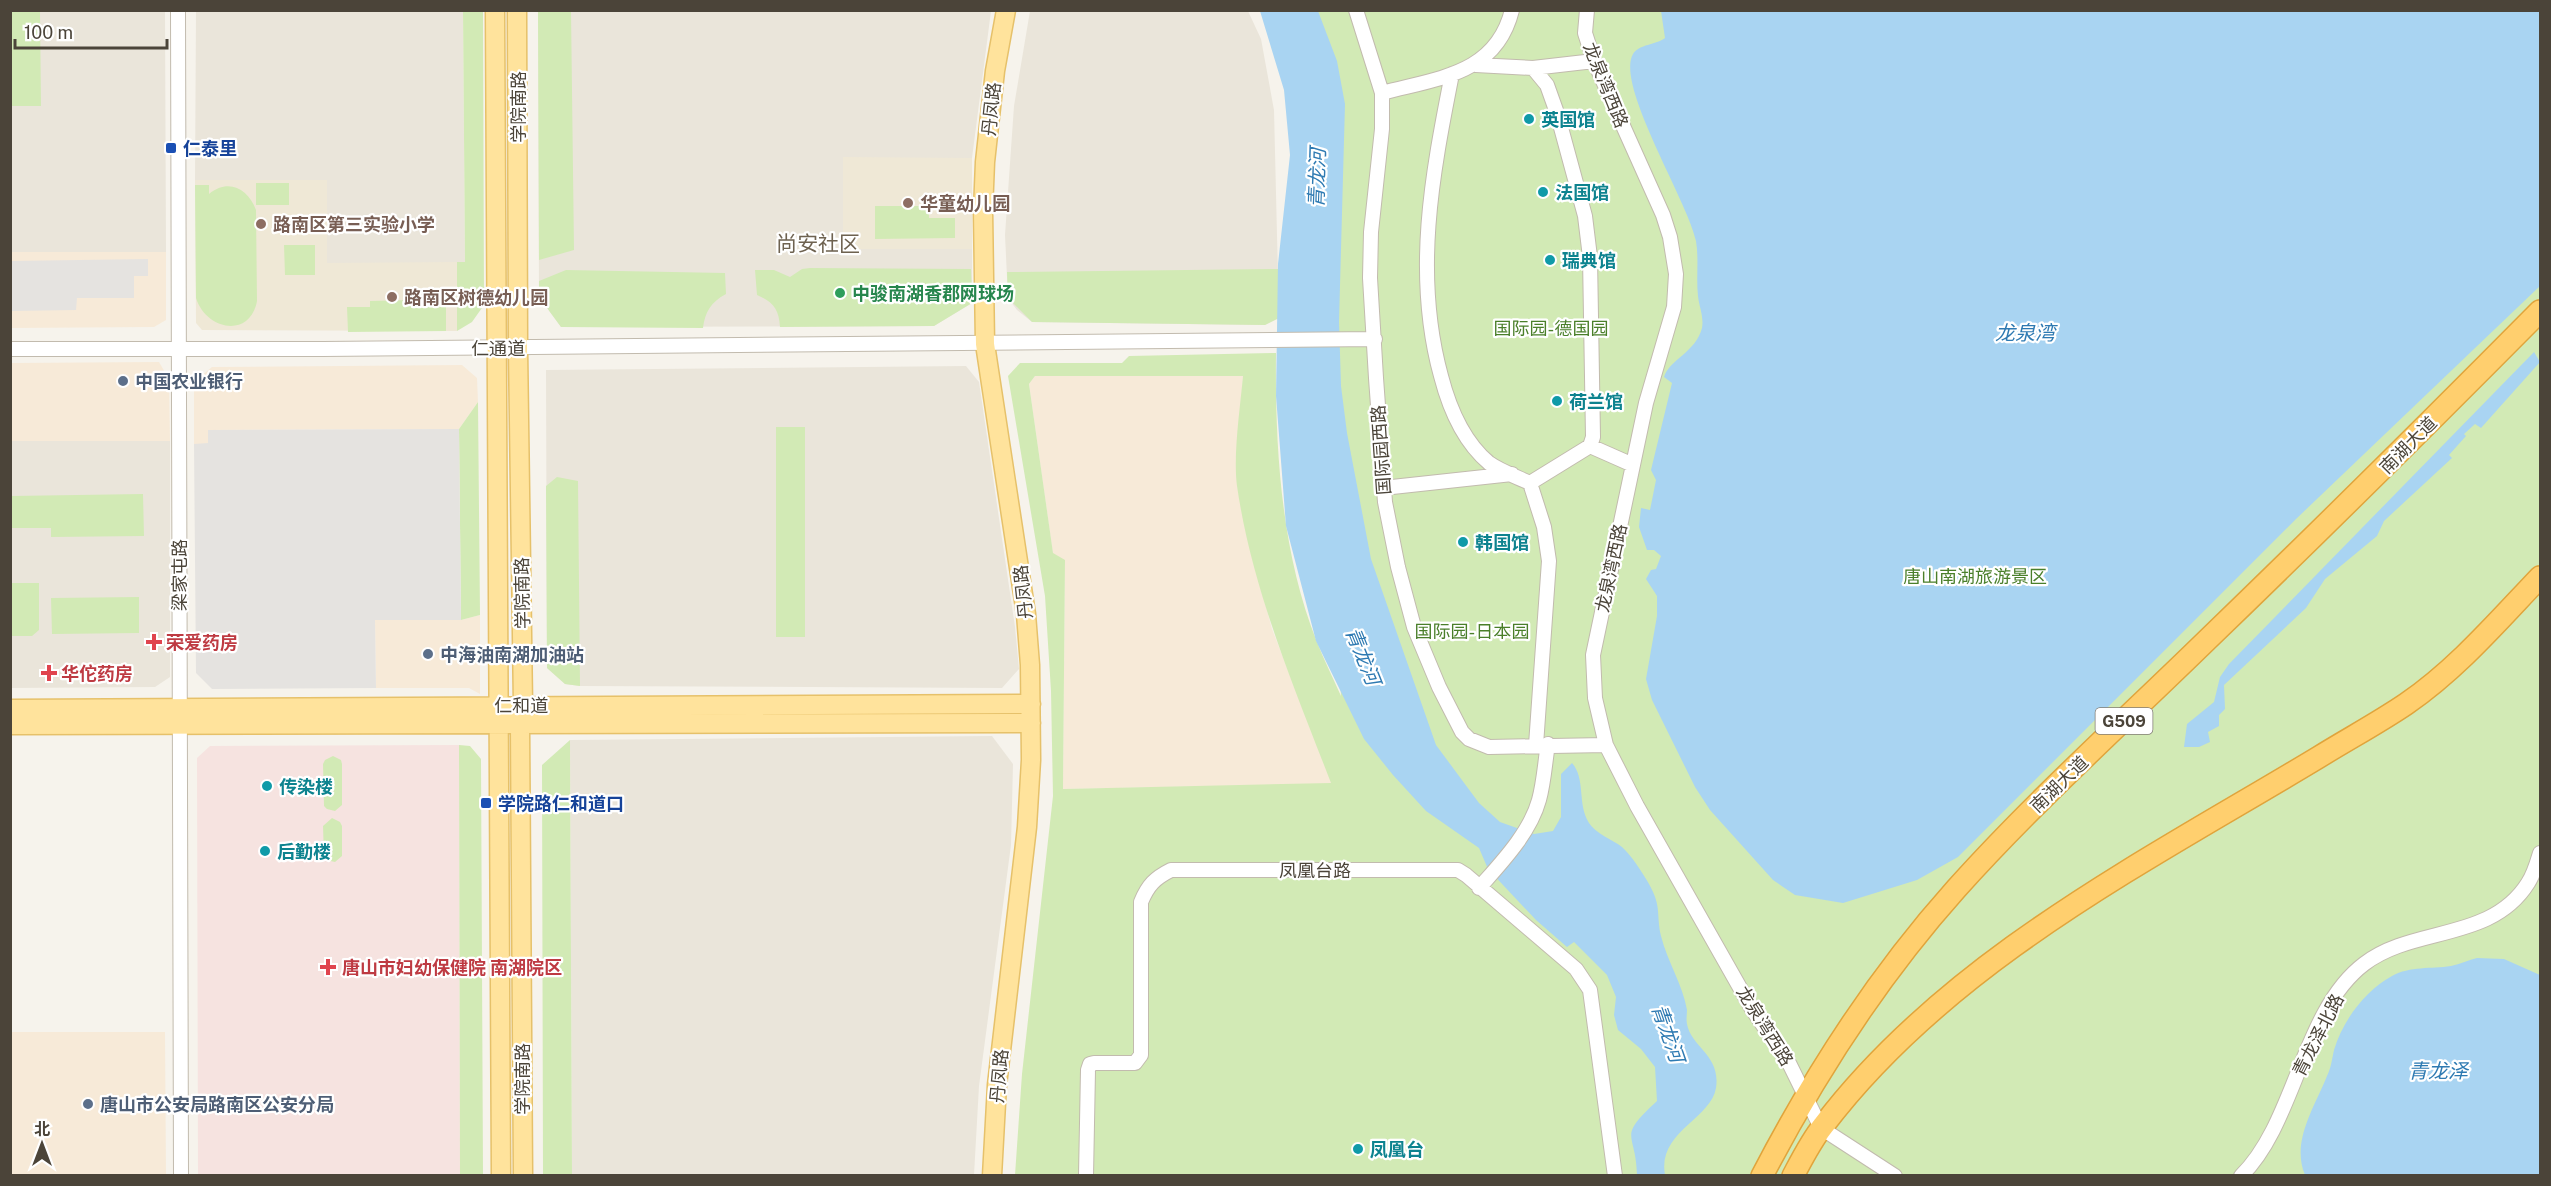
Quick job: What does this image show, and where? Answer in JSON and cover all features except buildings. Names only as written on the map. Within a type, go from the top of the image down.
[{"type":"highway","name":"南湖大道","points":[[1762,1176],[1805,1095],[1897,964],[1955,891],[2025,817],[2379,473],[2541,311]]},
{"type":"highway","points":[[1793,1176],[1821,1128],[1852,1089],[1923,1016],[1983,968],[2058,915],[2407,703],[2469,651],[2541,578]]},
{"type":"main road","name":"学院南路","points":[[495,10],[501,1176]]},
{"type":"main road","name":"学院南路","points":[[517,10],[518,348],[523,705],[520,726],[522,1176]]},
{"type":"main road","name":"丹凤路","points":[[992,1176],[1000,1061],[1030,791],[1031,723],[1020,567],[985,344],[983,211],[986,162],[995,71],[1006,10]]},
{"type":"main road","name":"仁和道","points":[[10,725],[178,716],[498,705],[1031,704]]},
{"type":"main road","name":"仁和道","points":[[10,709],[520,726],[1031,723]]},
{"type":"street","name":"梁家屯路","points":[[178,10],[178,716],[181,1176]]},
{"type":"street","name":"国际园西路","points":[[1356,10],[1382,93],[1382,129],[1371,232],[1368,339],[1383,488],[1398,567],[1414,627],[1462,732],[1468,739],[1489,747],[1542,744],[1606,745]]},
{"type":"street","points":[[1476,65],[1504,35],[1512,10]]},
{"type":"street","name":"龙泉湾西路","points":[[1587,10],[1585,33],[1594,61],[1663,215],[1670,237],[1676,274],[1674,307],[1646,402],[1593,655],[1595,698],[1606,745],[1693,907],[1752,1009],[1790,1065],[1805,1095]]},
{"type":"street","points":[[1382,93],[1476,65],[1533,68],[1594,61]]},
{"type":"street","points":[[1530,483],[1590,446],[1593,437],[1591,291],[1585,216],[1557,113],[1547,85],[1533,68]]},
{"type":"street","points":[[1452,74],[1432,178],[1426,247],[1428,316],[1443,386],[1456,419],[1489,463],[1530,483],[1544,527],[1549,561],[1540,798],[1527,827],[1479,888]]},
{"type":"street","name":"仁通道","points":[[10,349],[518,348],[1368,339]]},
{"type":"street","points":[[1590,446],[1633,465]]},
{"type":"street","points":[[1383,488],[1512,474]]},
{"type":"street","name":"青龙泽北路","points":[[2241,1176],[2271,1130],[2325,1011],[2348,979],[2364,963],[2388,950],[2483,922],[2506,907],[2528,883],[2541,853]]},
{"type":"street","name":"凤凰台路","points":[[1086,1176],[1090,1064],[1134,1063],[1141,1055],[1142,902],[1146,889],[1155,877],[1171,870],[1458,870],[1563,957],[1583,977],[1590,990],[1615,1176]]},
{"type":"street","points":[[1805,1095],[1821,1128],[1895,1176]]},
{"type":"shaded area","points":[[10,11],[165,11],[166,252],[11,252]]},
{"type":"shaded area","points":[[196,11],[463,11],[465,263],[327,263],[195,180]]},
{"type":"shaded area","points":[[538,11],[991,11],[972,158],[972,303],[934,326],[561,327],[539,297]]},
{"type":"shaded area","points":[[1030,11],[1248,11],[1261,39],[1274,110],[1279,318],[1265,325],[1032,322],[1017,310],[1008,298],[1005,235],[1014,106]]},
{"type":"shaded area","name":"华童幼儿园","points":[[843,157],[972,158],[972,249],[843,249]]},
{"type":"shaded area","name":"路南区第三实验小学","points":[[195,180],[327,180],[327,263],[457,262],[457,331],[202,330],[196,323]]},
{"type":"shaded area","points":[[10,252],[166,252],[166,320],[154,327],[11,328]]},
{"type":"shaded area","points":[[148,259],[148,276],[134,276],[134,298],[77,298],[76,310],[11,311],[11,261]]},
{"type":"shaded area","points":[[159,362],[169,379],[170,441],[11,441],[11,363]]},
{"type":"shaded area","points":[[462,365],[477,378],[478,402],[459,429],[209,430],[208,444],[194,444],[194,382],[212,367]]},
{"type":"shaded area","points":[[966,366],[979,382],[1015,627],[1019,669],[1002,688],[580,686],[565,684],[547,668],[546,370]]},
{"type":"shaded area","points":[[1035,376],[1243,376],[1237,484],[1247,537],[1272,629],[1332,784],[1063,789],[1065,561],[1053,554],[1029,384]]},
{"type":"shaded area","points":[[459,429],[461,620],[375,620],[376,688],[212,689],[196,673],[194,444],[208,443],[208,430]]},
{"type":"shaded area","points":[[10,441],[170,441],[170,677],[155,687],[11,688]]},
{"type":"shaded area","name":"中海油南湖加油站","points":[[480,615],[480,694],[469,688],[376,688],[375,620],[461,620]]},
{"type":"shaded area","points":[[992,736],[1013,764],[1011,845],[979,1086],[974,1175],[572,1175],[570,740]]},
{"type":"shaded area","name":"唐山市妇幼保健院 南湖院区","points":[[459,745],[460,1175],[198,1175],[197,758],[210,746]]},
{"type":"shaded area","name":"唐山市公安局路南区公安分局","points":[[11,1032],[165,1032],[166,1175],[11,1175]]},
{"type":"green space","points":[[10,11],[40,11],[41,106],[11,106]]},
{"type":"green space","points":[[463,11],[483,11],[484,305],[472,322],[457,331],[457,262],[465,262]]},
{"type":"green space","points":[[538,11],[571,11],[574,250],[539,260]]},
{"type":"green space","name":"唐山南湖旅游景区","points":[[1269,11],[2540,11],[2540,1175],[1015,1175],[1022,1074],[1053,796],[1051,691],[1045,596],[1008,376],[1020,363],[1122,363],[1129,356],[1276,353],[1279,462],[1288,536],[1305,608],[1341,696],[1303,145]],"holes":[[[1035,376],[1243,376],[1237,432],[1236,474],[1244,524],[1276,637],[1331,783],[1063,789],[1065,560],[1053,553],[1029,384]]]},
{"type":"green space","points":[[256,183],[289,183],[289,205],[256,205]]},
{"type":"green space","points":[[195,185],[209,185],[209,194],[224,187],[237,188],[248,196],[256,210],[257,301],[253,313],[246,321],[237,325],[228,326],[218,323],[201,309],[196,298]]},
{"type":"green space","points":[[875,206],[929,206],[929,218],[955,218],[955,238],[875,239]]},
{"type":"green space","points":[[284,245],[315,245],[315,275],[285,275]]},
{"type":"green space","points":[[802,269],[971,269],[972,303],[934,326],[780,327],[774,307],[757,295],[755,270],[774,270],[790,277]]},
{"type":"green space","points":[[1278,269],[1279,318],[1265,325],[1032,322],[1008,298],[1007,272]]},
{"type":"green space","points":[[566,270],[725,273],[726,294],[716,300],[710,308],[703,328],[561,327],[539,297],[539,281]]},
{"type":"green space","points":[[413,300],[414,304],[443,300],[446,304],[446,331],[348,332],[347,307],[370,307],[370,301]]},
{"type":"green space","points":[[478,402],[480,615],[461,620],[459,429]]},
{"type":"green space","points":[[776,427],[805,427],[805,637],[776,637]]},
{"type":"green space","points":[[557,477],[578,481],[580,686],[565,684],[547,668],[546,486]]},
{"type":"green space","points":[[143,494],[144,536],[51,537],[51,528],[11,528],[11,496]]},
{"type":"green space","points":[[11,583],[39,583],[39,630],[32,636],[11,636]]},
{"type":"green space","points":[[139,597],[139,633],[52,634],[51,598]]},
{"type":"green space","points":[[570,740],[572,1175],[543,1175],[542,765]]},
{"type":"green space","points":[[459,745],[470,746],[481,759],[483,1175],[460,1175]]},
{"type":"green space","points":[[333,756],[341,760],[342,764],[342,805],[335,811],[324,806],[323,764],[325,760]]},
{"type":"green space","points":[[332,818],[340,822],[342,826],[342,856],[335,862],[326,860],[324,856],[323,826]]},
{"type":"water","name":"青龙河","points":[[1260,11],[1318,11],[1337,61],[1345,104],[1339,322],[1341,386],[1347,433],[1371,559],[1436,745],[1479,803],[1500,822],[1534,834],[1553,831],[1561,817],[1561,774],[1572,763],[1579,776],[1583,808],[1589,823],[1622,847],[1637,864],[1656,899],[1661,936],[1685,1001],[1690,1032],[1710,1059],[1716,1077],[1716,1088],[1712,1099],[1676,1137],[1669,1148],[1665,1160],[1665,1175],[1637,1175],[1632,1129],[1657,1101],[1655,1067],[1641,1049],[1618,1030],[1614,1015],[1616,997],[1607,975],[1574,942],[1567,947],[1536,920],[1488,869],[1479,848],[1426,811],[1393,775],[1364,739],[1316,641],[1286,526],[1276,396],[1278,264],[1290,155],[1284,90]]},
{"type":"water","name":"龙泉湾","points":[[1661,11],[2540,11],[2540,286],[2296,519],[1958,857],[1917,880],[1843,903],[1795,895],[1773,880],[1710,810],[1695,787],[1652,700],[1646,679],[1657,616],[1657,596],[1646,579],[1651,570],[1656,569],[1661,556],[1654,550],[1647,550],[1639,527],[1641,508],[1650,510],[1656,480],[1651,470],[1672,383],[1664,377],[1671,366],[1689,350],[1702,328],[1697,289],[1696,241],[1643,116],[1634,91],[1630,69],[1633,54],[1636,51],[1665,38]]},
{"type":"water","points":[[2534,352],[2540,362],[2481,428],[2475,424],[2464,434],[2466,436],[2449,455],[2452,458],[2384,521],[2377,536],[2325,579],[2306,608],[2224,685],[2225,709],[2219,715],[2219,726],[2208,732],[2210,742],[2199,747],[2184,747],[2187,724],[2214,702],[2220,677],[2229,664]]},
{"type":"water","name":"青龙泽","points":[[2477,958],[2504,959],[2540,975],[2540,1175],[2305,1175],[2301,1163],[2302,1138],[2328,1073],[2338,1039],[2356,1007],[2382,982],[2399,973],[2413,969],[2451,966]]},
{"type":"place","name":"英国馆","points":[[1529,119]]},
{"type":"place","name":"仁泰里","points":[[171,148]]},
{"type":"place","name":"法国馆","points":[[1543,192]]},
{"type":"place","name":"华童幼儿园","points":[[908,203]]},
{"type":"place","name":"路南区第三实验小学","points":[[261,224]]},
{"type":"place","name":"瑞典馆","points":[[1550,260]]},
{"type":"place","name":"中骏南湖香郡网球场","points":[[840,293]]},
{"type":"place","name":"路南区树德幼儿园","points":[[392,297]]},
{"type":"place","name":"中国农业银行","points":[[123,381]]},
{"type":"place","name":"荷兰馆","points":[[1557,401]]},
{"type":"place","name":"韩国馆","points":[[1463,542]]},
{"type":"place","name":"荣爱药房","points":[[154,642]]},
{"type":"place","name":"中海油南湖加油站","points":[[428,654]]},
{"type":"place","name":"华佗药房","points":[[49,673]]},
{"type":"place","name":"传染楼","points":[[267,786]]},
{"type":"place","name":"学院路仁和道口","points":[[486,803]]},
{"type":"place","name":"后勤楼","points":[[265,851]]},
{"type":"place","name":"唐山市妇幼保健院 南湖院区","points":[[328,967]]},
{"type":"place","name":"唐山市公安局路南区公安分局","points":[[88,1104]]},
{"type":"place","name":"凤凰台","points":[[1358,1149]]},
{"type":"district","name":"尚安社区","points":[[818,243]]},
{"type":"park label","name":"国际园-德国园","points":[[1551,328]]},
{"type":"park label","name":"国际园-日本园","points":[[1472,631]]}]
